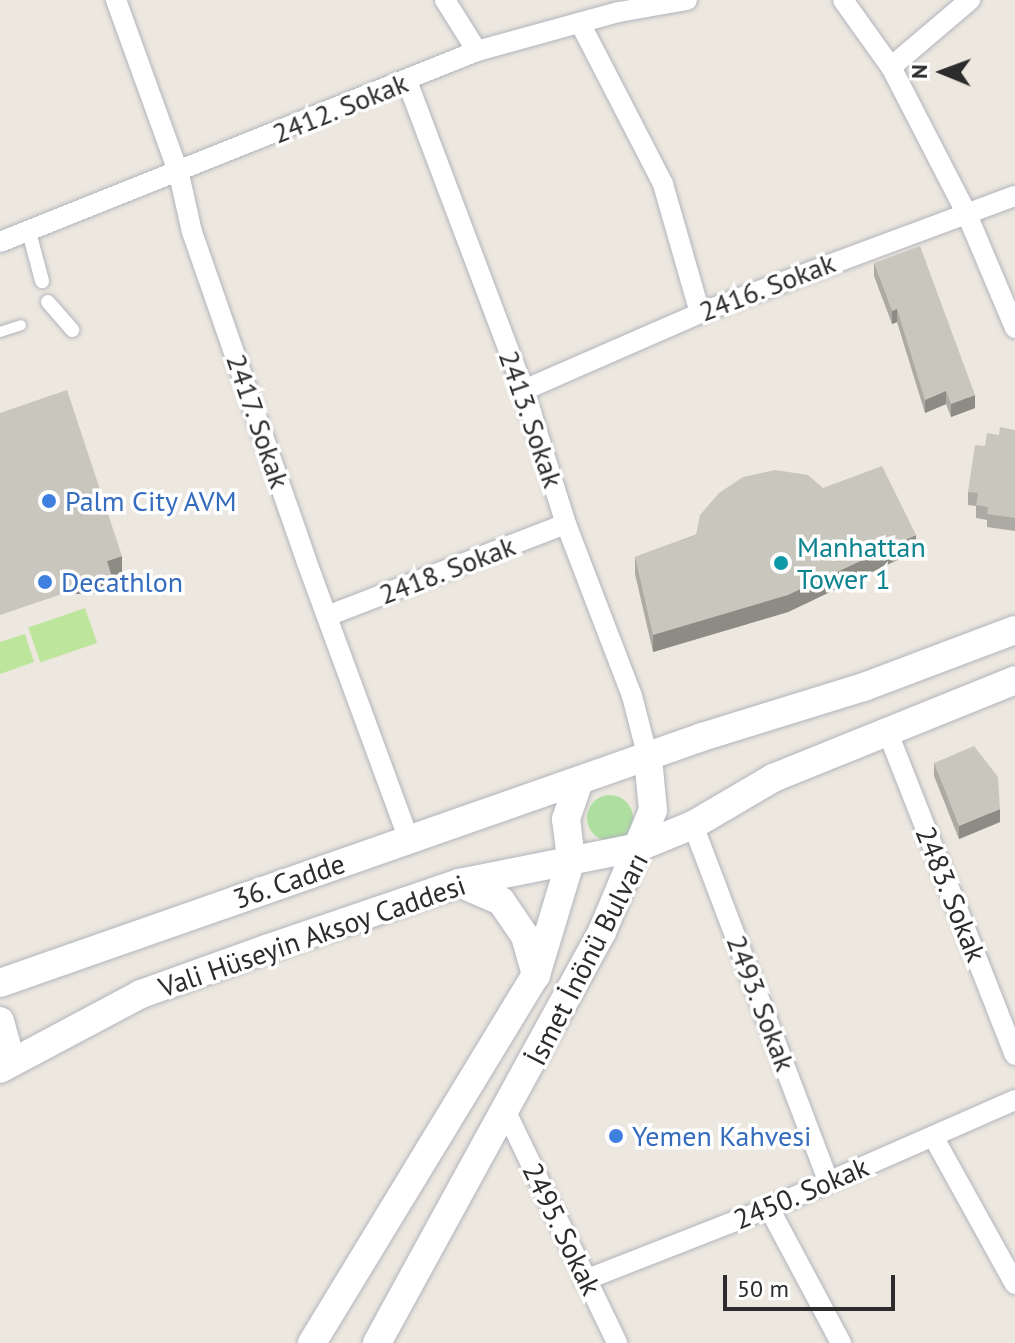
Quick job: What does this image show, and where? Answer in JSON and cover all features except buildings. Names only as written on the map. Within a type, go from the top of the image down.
[{"type":"main road","points":[[571,859],[566,819],[579,782],[702,737],[864,687],[1015,630]]},
{"type":"main road","name":"İsmet İnönü Bulvarı","points":[[377,1343],[507,1114],[602,932],[639,847],[693,825],[773,778],[1015,680]]},
{"type":"main road","points":[[639,847],[653,810],[648,758]]},
{"type":"main road","name":"36. Cadde","points":[[0,983],[579,782]]},
{"type":"main road","name":"Vali Hüseyin Aksoy Caddesi","points":[[0,1066],[141,994],[459,883],[639,847]]},
{"type":"main road","name":"İsmet İnönü Bulvarı","points":[[312,1343],[536,975],[571,859]]},
{"type":"main road","points":[[459,883],[501,901],[525,936],[536,975]]},
{"type":"main road","points":[[0,1021],[6,1043],[0,1066]]},
{"type":"street","name":"2417. Sokak","points":[[116,0],[179,174],[192,232],[409,840]]},
{"type":"street","points":[[445,0],[477,51]]},
{"type":"street","name":"2412. Sokak","points":[[0,242],[179,174],[477,51],[580,23],[614,6],[687,0]]},
{"type":"street","points":[[843,0],[891,67],[966,212],[1015,328]]},
{"type":"street","points":[[891,67],[970,0]]},
{"type":"street","points":[[580,23],[663,184],[700,313]]},
{"type":"street","name":"2413. Sokak","points":[[407,81],[524,390],[566,524],[632,696],[648,758]]},
{"type":"street","name":"2416. Sokak","points":[[524,390],[700,313],[1015,196]]},
{"type":"street","points":[[29,232],[42,281]]},
{"type":"street","points":[[48,302],[72,330]]},
{"type":"street","name":"2418. Sokak","points":[[327,616],[566,524]]},
{"type":"street","name":"2483. Sokak","points":[[888,733],[1015,1055]]},
{"type":"street","name":"2493. Sokak","points":[[693,825],[828,1180]]},
{"type":"street","name":"2450. Sokak","points":[[585,1280],[769,1208],[1015,1100]]},
{"type":"street","name":"2495. Sokak","points":[[507,1114],[617,1343]]},
{"type":"street","points":[[934,1138],[1015,1284]]},
{"type":"street","points":[[769,1208],[841,1343]]},
{"type":"lane","points":[[0,332],[21,325]]},
{"type":"green space","points":[[85,608],[97,643],[40,663],[28,628]]},
{"type":"green space","points":[[25,634],[34,662],[0,674],[0,642]]},
{"type":"green space","points":[[610,795],[626,802],[633,818],[626,834],[610,841],[594,834],[587,818],[594,802]]},
{"type":"place","name":"Palm City AVM","points":[[49,501]]},
{"type":"place","name":"Manhattan Tower 1","points":[[781,563]]},
{"type":"place","name":"Decathlon","points":[[45,582]]},
{"type":"place","name":"Yemen Kahvesi","points":[[616,1136]]}]
